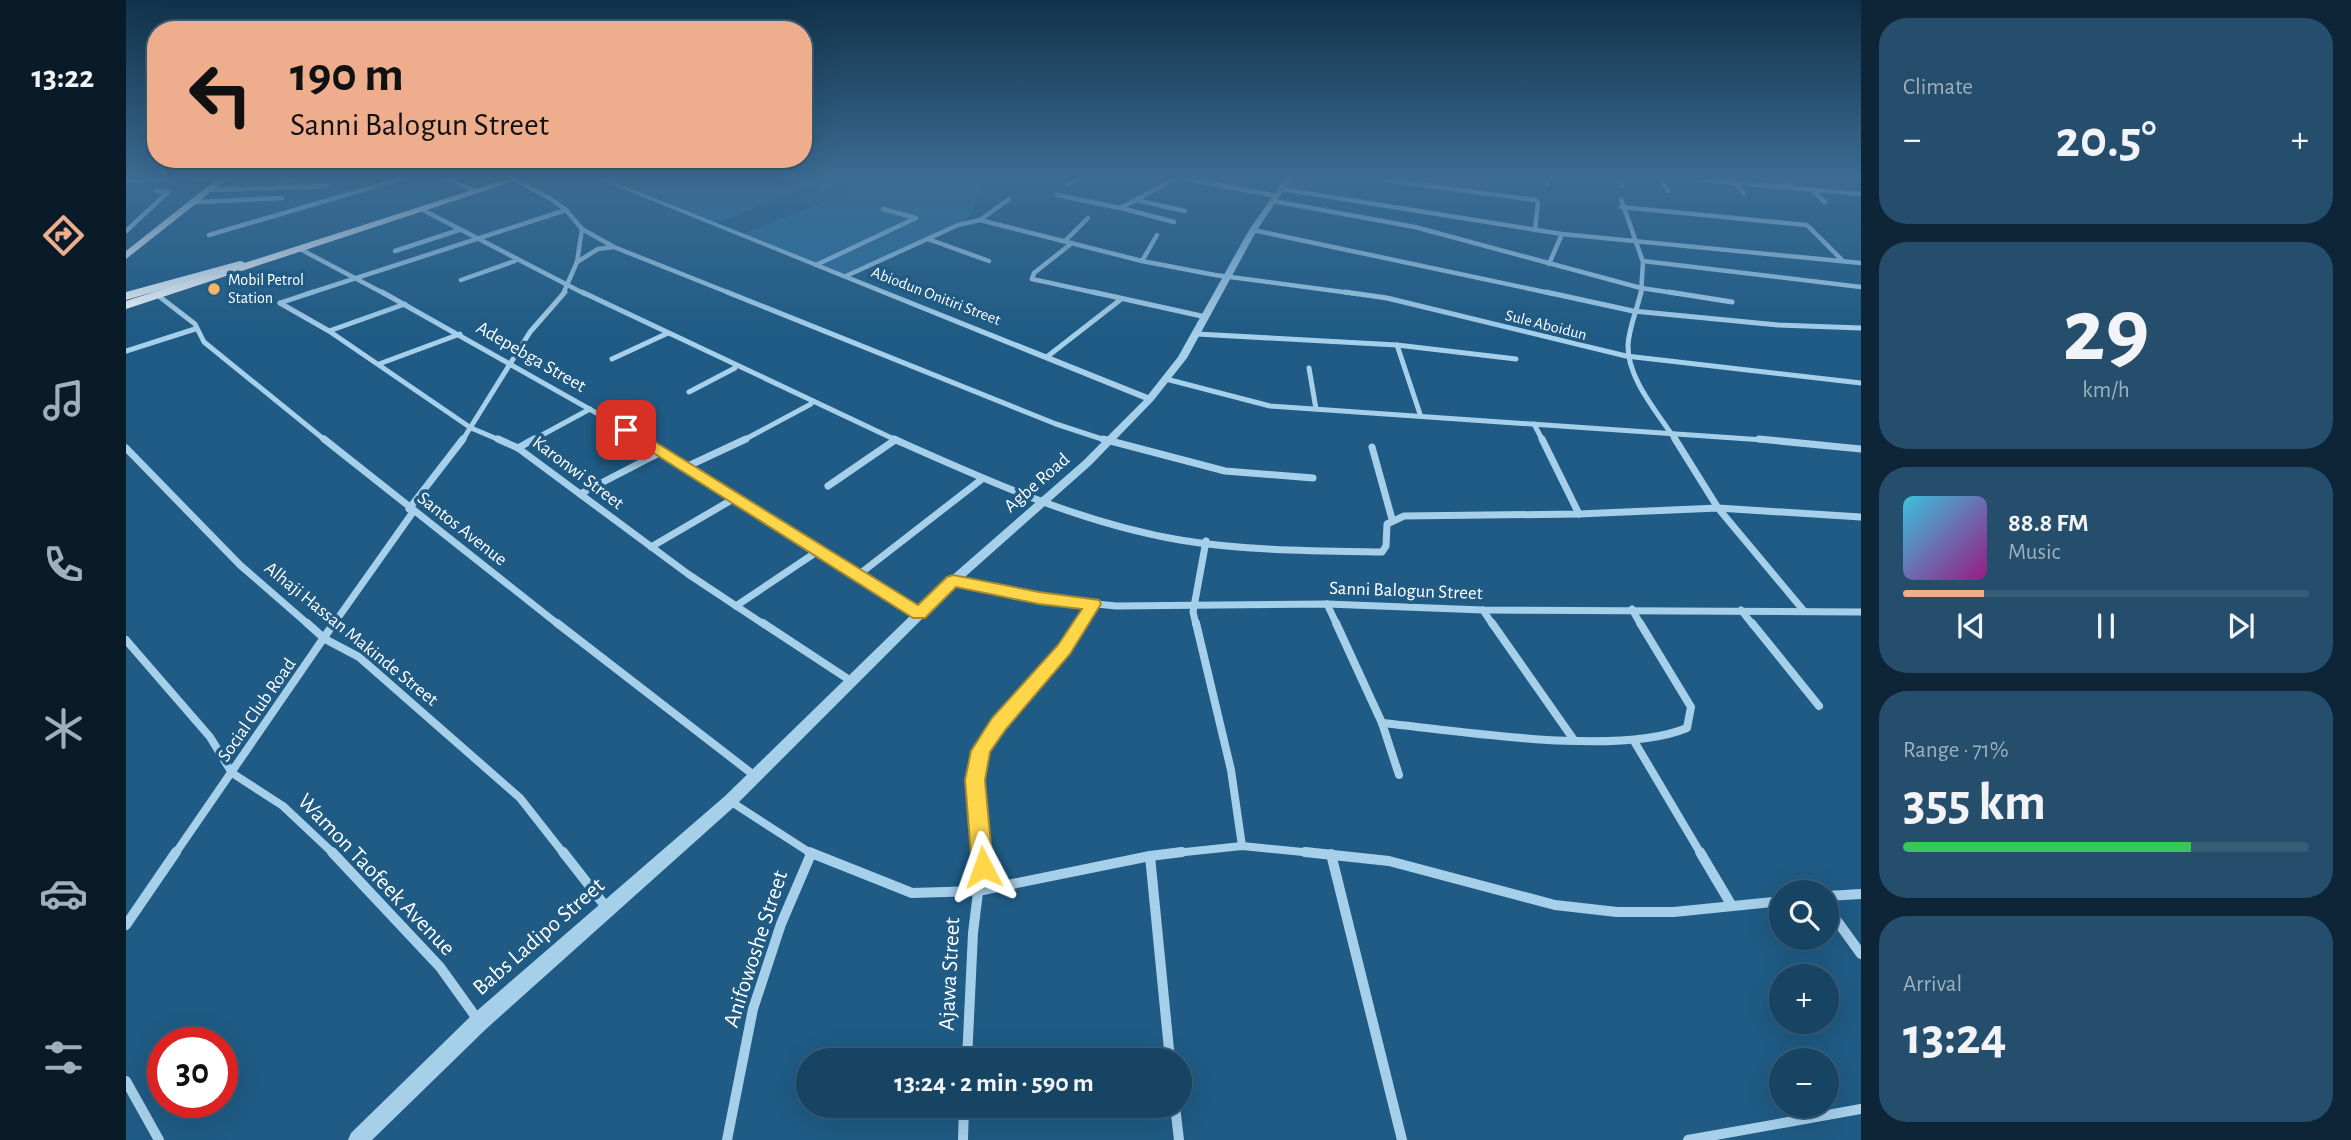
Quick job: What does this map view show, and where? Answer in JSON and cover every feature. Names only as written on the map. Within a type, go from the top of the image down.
[{"type":"highway","points":[[126,303],[350,229]]},
{"type":"highway","points":[[242,265],[358,229]]},
{"type":"main road","points":[[126,253],[156,229]]},
{"type":"main road","points":[[126,253],[159,229]]},
{"type":"main road","points":[[126,303],[160,297],[242,265]]},
{"type":"street","points":[[209,235],[229,229]]},
{"type":"street","points":[[358,278],[508,229]]},
{"type":"street","points":[[582,229],[614,247],[749,299],[962,388],[1108,441],[1225,471],[1313,478]]},
{"type":"street","name":"Social Club Road","points":[[126,925],[471,428],[530,332],[568,285],[577,262],[582,229]]},
{"type":"street","name":"Abiodun Onitiri Street","points":[[727,229],[1150,399]]},
{"type":"street","points":[[816,265],[892,229]]},
{"type":"street","points":[[846,276],[949,229]]},
{"type":"street","name":"Sule Aboidun","points":[[1017,229],[1142,261],[1227,277],[1387,298],[1626,356],[1861,383]]},
{"type":"street","points":[[1065,241],[1077,229]]},
{"type":"street","points":[[1426,229],[1642,288],[1732,302]]},
{"type":"street","points":[[1529,229],[1634,242],[1861,263]]},
{"type":"street","points":[[1629,229],[1643,261],[1642,288],[1633,311],[1626,356],[1633,372],[1718,508],[1804,611]]},
{"type":"street","points":[[1811,229],[1843,261]]},
{"type":"street","points":[[394,251],[459,230],[515,261],[668,332],[734,368],[982,479],[1082,515],[1157,536],[1382,552],[1386,547],[1387,524],[1392,519],[1404,516],[1579,514],[1718,508],[1861,517]]},
{"type":"street","points":[[1253,230],[1633,311],[1778,325],[1861,328]]},
{"type":"street","name":"Agbe Road","points":[[755,776],[953,580],[1108,441],[1150,399],[1196,334],[1253,230]]},
{"type":"street","points":[[1549,264],[1562,234]]},
{"type":"street","points":[[1142,261],[1157,235]]},
{"type":"street","points":[[928,239],[989,261]]},
{"type":"street","points":[[1072,243],[1034,273],[1032,279],[1206,317]]},
{"type":"street","points":[[577,262],[594,251],[614,247]]},
{"type":"street","name":"Adepebga Street","points":[[300,248],[460,334],[663,451],[919,614]]},
{"type":"street","points":[[461,280],[515,261]]},
{"type":"street","points":[[1643,261],[1861,287]]},
{"type":"street","name":"Karonwi Street","points":[[358,278],[280,303],[329,331],[471,428],[518,448],[652,547],[851,681]]},
{"type":"street","name":"Santos Avenue","points":[[160,297],[195,324],[195,329],[204,342],[411,511],[755,776]]},
{"type":"street","points":[[1048,356],[1120,300]]},
{"type":"street","points":[[329,331],[405,304]]},
{"type":"street","points":[[126,351],[195,329]]},
{"type":"street","points":[[612,359],[668,332]]},
{"type":"street","points":[[379,364],[460,334]]},
{"type":"street","points":[[1196,334],[1397,345],[1516,359]]},
{"type":"street","points":[[1397,345],[1420,414]]},
{"type":"street","points":[[689,392],[734,368]]},
{"type":"street","points":[[1309,368],[1317,409]]},
{"type":"street","points":[[1166,379],[1259,404],[1861,449]]},
{"type":"street","points":[[688,466],[769,429],[811,404]]},
{"type":"street","points":[[518,448],[590,409]]},
{"type":"street","points":[[1534,424],[1579,514]]},
{"type":"street","points":[[828,485],[895,440]]},
{"type":"street","points":[[1372,447],[1392,519]]},
{"type":"street","name":"Alhaji Hassan Makinde Street","points":[[126,448],[240,565],[325,639],[359,657],[520,798],[608,909]]},
{"type":"street","points":[[580,494],[663,451]]},
{"type":"street","points":[[857,576],[982,479]]},
{"type":"street","points":[[652,547],[735,498]]},
{"type":"street","points":[[1206,541],[1193,604],[1194,621],[1231,770],[1242,846]]},
{"type":"street","points":[[737,606],[818,551]]},
{"type":"street","name":"Sanni Balogun Street","points":[[953,580],[1039,598],[1093,604],[1327,604],[1483,610],[1861,612]]},
{"type":"street","name":"Ajawa Street","points":[[968,1048],[983,854],[975,780],[980,751],[999,724],[1064,650],[1093,604]]},
{"type":"street","points":[[1327,604],[1382,723],[1399,775]]},
{"type":"street","points":[[1382,723],[1574,740],[1634,741],[1676,733],[1686,728],[1691,719],[1691,707],[1632,609]]},
{"type":"street","points":[[1483,610],[1574,740]]},
{"type":"street","points":[[1741,610],[1819,706]]},
{"type":"street","name":"Wamon Taofeek Avenue","points":[[126,640],[210,737],[233,773],[283,806],[331,852],[440,967],[479,1021]]},
{"type":"street","points":[[1634,741],[1732,906]]},
{"type":"street","name":"Babs Ladipo Street","points":[[358,1140],[479,1021],[755,776]]},
{"type":"street","points":[[730,801],[811,854],[912,892],[978,891],[1150,856],[1242,846],[1389,861],[1555,905],[1617,912],[1674,912],[1769,902]]},
{"type":"street","name":"Anifowoshe Street","points":[[727,1140],[753,1009],[782,925],[811,854]]},
{"type":"street","points":[[1331,854],[1402,1140]]},
{"type":"street","points":[[1150,856],[1169,1048]]},
{"type":"street","points":[[1839,895],[1861,894]]},
{"type":"street","points":[[1839,923],[1861,954]]},
{"type":"street","points":[[126,1080],[159,1140]]},
{"type":"street","points":[[1688,1140],[1861,1109]]},
{"type":"street","points":[[963,1140],[964,1118]]},
{"type":"street","points":[[1177,1118],[1180,1140]]},
{"type":"shaded area","points":[[754,229],[945,229],[849,275],[742,234]]},
{"type":"place","name":"Mobil Petrol Station","points":[[214,289]]},
{"type":"route","points":[[626,430],[675,458],[919,614],[953,580],[1039,598],[1093,604],[1064,650],[999,724],[980,751],[975,780],[983,867]]}]
